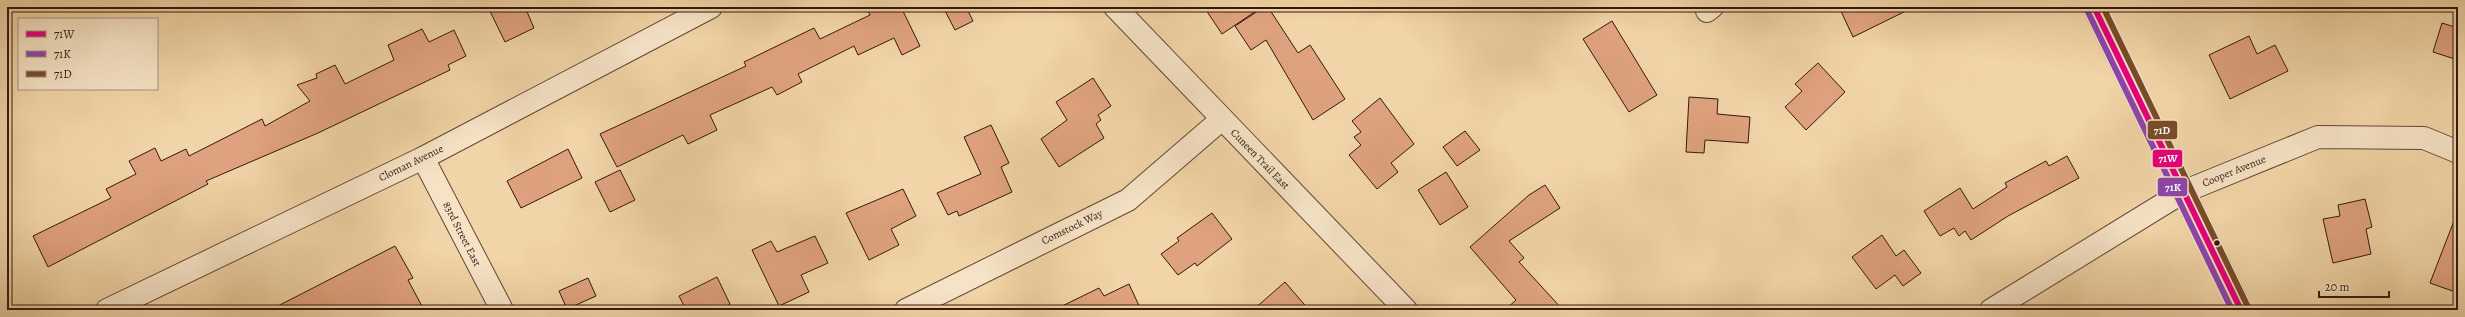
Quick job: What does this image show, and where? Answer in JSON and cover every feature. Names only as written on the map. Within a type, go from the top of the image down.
[{"type":"street","name":"Cloman Avenue","points":[[107,310],[422,158],[711,7]]},
{"type":"street","name":"Cuneen Trail East","points":[[1115,7],[1406,310]]},
{"type":"street","points":[[2094,7],[2241,310]]},
{"type":"street","name":"Comstock Way","points":[[906,310],[1128,200],[1222,119]]},
{"type":"street","name":"Cooper Avenue","points":[[1991,310],[2183,192],[2318,137],[2424,138],[2458,152]]},
{"type":"street","name":"83rd Street East","points":[[422,158],[502,310]]},
{"type":"building","points":[[488,7],[525,7],[534,28],[505,42]]},
{"type":"building","points":[[866,7],[901,7],[920,46],[902,55],[894,38],[858,55],[854,46],[798,74],[802,82],[777,95],[772,87],[710,115],[717,130],[688,144],[683,135],[617,167],[600,134],[746,66],[744,62],[814,28],[820,39],[870,15]]},
{"type":"building","points":[[943,7],[966,7],[973,21],[955,30]]},
{"type":"building","points":[[1204,7],[1262,7],[1222,34]]},
{"type":"building","points":[[1264,7],[1268,7],[1298,53],[1310,45],[1345,99],[1313,120],[1266,40],[1251,50],[1235,26]]},
{"type":"building","points":[[1839,7],[1914,7],[1853,37]]},
{"type":"building","points":[[1612,21],[1657,95],[1629,112],[1583,39]]},
{"type":"building","points":[[2442,23],[2458,28],[2458,60],[2433,52]]},
{"type":"building","points":[[422,29],[429,42],[454,30],[466,56],[448,65],[450,70],[318,133],[206,181],[208,184],[48,267],[33,236],[111,198],[106,189],[136,174],[129,161],[155,148],[161,161],[186,149],[189,156],[262,119],[265,126],[310,101],[297,85],[317,78],[316,74],[335,65],[345,84],[394,60],[388,45]]},
{"type":"building","points":[[2249,36],[2257,54],[2275,45],[2288,71],[2230,99],[2209,55]]},
{"type":"building","points":[[1818,63],[1845,92],[1806,130],[1785,107],[1802,91],[1795,84]]},
{"type":"building","points":[[1093,78],[1111,106],[1098,115],[1101,120],[1096,124],[1104,138],[1059,167],[1041,139],[1067,120],[1056,102]]},
{"type":"building","points":[[1689,97],[1718,99],[1717,114],[1750,117],[1748,143],[1705,140],[1704,153],[1686,152]]},
{"type":"building","points":[[1380,98],[1414,144],[1391,163],[1398,172],[1377,189],[1349,155],[1361,145],[1354,137],[1361,132],[1352,121]]},
{"type":"building","points":[[991,125],[1009,163],[1001,167],[1012,192],[959,216],[957,211],[948,215],[937,193],[981,174],[964,137]]},
{"type":"building","points":[[1465,131],[1480,150],[1457,166],[1443,147]]},
{"type":"building","points":[[568,149],[582,178],[521,208],[507,181]]},
{"type":"building","points":[[2067,156],[2079,178],[2008,216],[1971,240],[1965,231],[1959,236],[1954,228],[1940,236],[1924,211],[1960,188],[1973,209],[2007,187],[2005,183],[2046,161],[2049,166]]},
{"type":"building","points":[[620,170],[635,200],[610,212],[595,182]]},
{"type":"building","points":[[1446,172],[1468,207],[1440,225],[1418,190]]},
{"type":"building","points":[[1545,185],[1560,208],[1509,241],[1524,258],[1519,262],[1563,310],[1505,310],[1516,300],[1470,247],[1529,195]]},
{"type":"building","points":[[903,189],[916,216],[891,229],[899,245],[869,260],[846,213]]},
{"type":"building","points":[[2365,199],[2372,227],[2366,229],[2371,254],[2333,263],[2323,219],[2340,216],[2338,205]]},
{"type":"building","points":[[1212,213],[1232,239],[1197,266],[1195,263],[1178,275],[1161,254],[1179,241],[1177,238]]},
{"type":"building","points":[[2458,213],[2458,293],[2430,283]]},
{"type":"building","points":[[1882,235],[1896,256],[1904,250],[1921,273],[1903,286],[1895,275],[1876,289],[1852,257]]},
{"type":"building","points":[[815,236],[828,263],[801,275],[809,292],[779,306],[752,250],[771,241],[777,252]]},
{"type":"building","points":[[395,246],[413,278],[408,280],[424,310],[270,310]]},
{"type":"building","points":[[717,277],[730,304],[718,310],[686,310],[679,296]]},
{"type":"building","points":[[588,278],[596,296],[567,309],[559,291]]},
{"type":"building","points":[[1285,282],[1309,310],[1253,310]]},
{"type":"building","points":[[1129,284],[1141,310],[1054,310],[1099,288],[1104,296]]},
{"type":"transit line","name":"71W","points":[[2094,7],[2241,310]]},
{"type":"transit line","name":"71D","points":[[2103,7],[2248,307]]},
{"type":"transit line","name":"71K","points":[[2087,10],[2232,310]]}]
